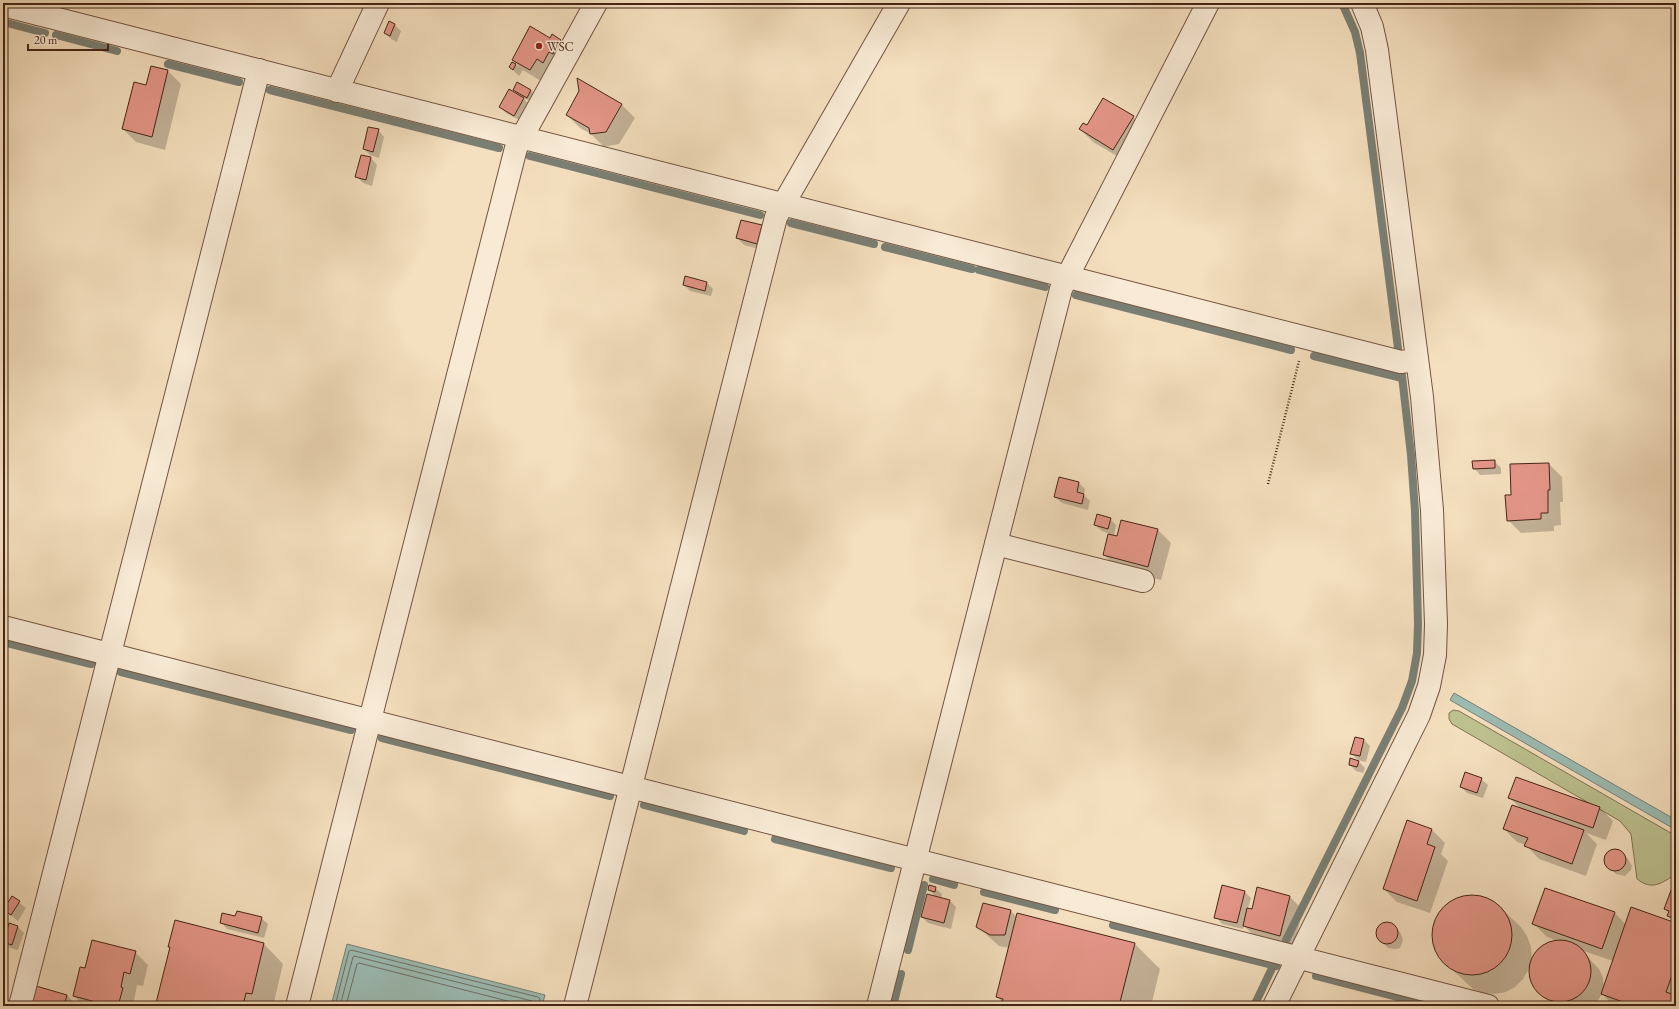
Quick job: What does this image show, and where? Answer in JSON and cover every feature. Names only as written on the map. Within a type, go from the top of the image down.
[{"type":"street","points":[[337,91],[378,3]]},
{"type":"street","points":[[297,1006],[516,148],[596,3]]},
{"type":"street","points":[[574,1006],[776,217],[899,3]]},
{"type":"street","points":[[878,1006],[1061,289],[1208,3]]},
{"type":"street","points":[[1274,1006],[1419,715],[1429,686],[1435,655],[1434,553],[1428,454],[1377,50],[1372,27],[1362,3]]},
{"type":"street","points":[[3,5],[1401,362],[1417,360]]},
{"type":"street","points":[[20,1006],[259,70]]},
{"type":"street","points":[[996,544],[1143,581]]},
{"type":"street","points":[[3,627],[1488,1006]]},
{"type":"path","points":[[1268,484],[1305,337]]},
{"type":"green space","points":[[1453,710],[1459,711],[1676,836],[1676,874],[1661,883],[1647,885],[1642,883],[1637,879],[1631,834],[1620,821],[1452,724],[1449,719],[1449,713]]},
{"type":"water","points":[[1454,693],[1676,820],[1676,830],[1450,700]]},
{"type":"water","points":[[347,944],[545,995],[542,1006],[331,1006]]},
{"type":"building","points":[[389,21],[395,24],[390,36],[384,33]]},
{"type":"building","name":"WSC","points":[[530,26],[550,38],[552,34],[561,40],[553,54],[549,52],[543,63],[537,59],[530,70],[512,60]]},
{"type":"building","points":[[512,62],[516,64],[513,70],[509,67]]},
{"type":"building","points":[[151,66],[168,70],[152,137],[122,129],[134,82],[146,85]]},
{"type":"building","points":[[577,78],[622,104],[606,132],[590,134],[589,128],[566,115],[579,91]]},
{"type":"building","points":[[517,82],[531,90],[527,98],[513,90]]},
{"type":"building","points":[[509,89],[524,98],[514,116],[499,107]]},
{"type":"building","points":[[1103,98],[1134,116],[1113,150],[1079,129],[1083,123],[1087,125]]},
{"type":"building","points":[[368,127],[379,129],[373,152],[363,149]]},
{"type":"building","points":[[361,155],[371,157],[366,180],[355,177]]},
{"type":"building","points":[[741,220],[762,225],[757,244],[736,238]]},
{"type":"building","points":[[685,276],[707,282],[705,291],[683,285]]},
{"type":"building","points":[[1495,460],[1495,468],[1473,469],[1472,461]]},
{"type":"building","points":[[1549,463],[1550,490],[1548,490],[1548,513],[1541,513],[1541,519],[1507,521],[1505,495],[1511,495],[1510,464]]},
{"type":"building","points":[[1059,477],[1079,482],[1077,492],[1084,494],[1082,504],[1054,497]]},
{"type":"building","points":[[1097,514],[1111,518],[1108,529],[1094,525]]},
{"type":"building","points":[[1121,520],[1158,529],[1148,567],[1103,555],[1108,534],[1117,536]]},
{"type":"building","points":[[1355,737],[1364,739],[1360,756],[1350,754]]},
{"type":"building","points":[[1350,758],[1359,761],[1357,767],[1349,765]]},
{"type":"building","points":[[1465,772],[1482,778],[1477,793],[1460,787]]},
{"type":"building","points":[[1516,777],[1600,807],[1593,828],[1508,798]]},
{"type":"building","points":[[1512,805],[1584,830],[1572,864],[1524,846],[1528,838],[1503,829]]},
{"type":"building","points":[[1407,820],[1432,829],[1427,844],[1435,847],[1417,901],[1383,889]]},
{"type":"building","points":[[1615,849],[1619,850],[1625,856],[1625,864],[1619,870],[1615,871],[1611,870],[1605,864],[1604,860],[1605,856],[1611,850]]},
{"type":"building","points":[[929,885],[936,887],[935,892],[928,890]]},
{"type":"building","points":[[1222,885],[1245,891],[1237,923],[1214,918]]},
{"type":"building","points":[[1673,885],[1676,886],[1676,919],[1667,916],[1669,911],[1664,909]]},
{"type":"building","points":[[1257,887],[1290,896],[1280,936],[1243,926],[1247,908],[1252,909]]},
{"type":"building","points":[[1545,888],[1615,912],[1602,949],[1532,924]]},
{"type":"building","points":[[927,894],[950,900],[944,923],[921,917]]},
{"type":"building","points":[[1472,895],[1487,898],[1500,907],[1509,920],[1512,935],[1509,950],[1500,963],[1487,972],[1472,975],[1457,972],[1444,963],[1435,950],[1432,935],[1435,920],[1444,907],[1457,898]]},
{"type":"building","points":[[12,896],[20,901],[11,915],[3,910]]},
{"type":"building","points":[[983,903],[1011,910],[1005,935],[990,935],[976,927]]},
{"type":"building","points":[[1631,907],[1676,923],[1676,964],[1666,992],[1674,995],[1670,1006],[1634,1006],[1601,994]]},
{"type":"building","points":[[237,911],[262,917],[258,933],[220,923],[222,913],[235,916]]},
{"type":"building","points":[[1017,913],[1135,943],[1119,1006],[1001,1006],[1003,999],[996,997]]},
{"type":"building","points":[[175,920],[264,943],[252,994],[246,993],[243,1006],[166,1006],[156,1003]]},
{"type":"building","points":[[1387,922],[1391,923],[1397,929],[1397,937],[1391,943],[1387,944],[1383,943],[1377,937],[1376,933],[1377,929],[1383,923]]},
{"type":"building","points":[[9,923],[18,926],[12,945],[3,942]]},
{"type":"building","points":[[92,940],[136,951],[130,974],[124,972],[121,987],[123,988],[118,1006],[111,1006],[73,996],[80,967],[85,968]]},
{"type":"building","points":[[1560,940],[1577,945],[1582,949],[1586,954],[1591,971],[1586,988],[1582,993],[1577,997],[1560,1002],[1543,997],[1538,993],[1534,988],[1529,971],[1534,954],[1538,949],[1543,945]]},
{"type":"building","points":[[36,986],[67,995],[64,1006],[39,1006],[31,1004]]},
{"type":"waterway","points":[[1342,3],[1355,32],[1360,53],[1398,348]]},
{"type":"waterway","points":[[3,22],[45,33]]},
{"type":"waterway","points":[[56,35],[117,51]]},
{"type":"waterway","points":[[168,64],[239,82]]},
{"type":"waterway","points":[[270,90],[499,148]]},
{"type":"waterway","points":[[530,156],[760,215]]},
{"type":"waterway","points":[[791,223],[874,244]]},
{"type":"waterway","points":[[885,247],[972,269]]},
{"type":"waterway","points":[[979,270],[1045,287]]},
{"type":"waterway","points":[[1076,295],[1291,350]]},
{"type":"waterway","points":[[1314,356],[1402,378]]},
{"type":"waterway","points":[[1286,940],[1402,708],[1412,681],[1417,653],[1418,624],[1415,511],[1411,455],[1402,376]]},
{"type":"waterway","points":[[3,642],[91,664]]},
{"type":"waterway","points":[[121,672],[351,730]]},
{"type":"waterway","points":[[382,738],[610,796]]},
{"type":"waterway","points":[[644,805],[744,831]]},
{"type":"waterway","points":[[775,839],[891,868]]},
{"type":"waterway","points":[[933,879],[954,885]]},
{"type":"waterway","points":[[908,950],[924,885]]},
{"type":"waterway","points":[[984,892],[1055,910]]},
{"type":"waterway","points":[[1113,925],[1276,966]]},
{"type":"waterway","points":[[1254,1006],[1274,964]]},
{"type":"waterway","points":[[893,1006],[901,974]]},
{"type":"waterway","points":[[1316,976],[1432,1006]]},
{"type":"place","name":"WSC","points":[[539,46]]}]
